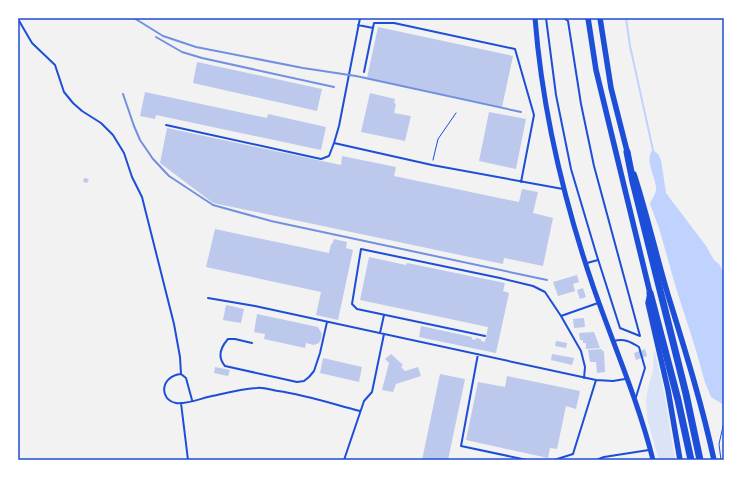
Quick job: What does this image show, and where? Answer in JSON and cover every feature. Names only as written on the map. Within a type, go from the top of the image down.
[{"type":"highway","points":[[627,152],[700,460]]},
{"type":"highway","points":[[650,292],[678,400],[691,460]]},
{"type":"main road","points":[[588,18],[596,70],[650,292],[648,303],[668,390],[680,460]]},
{"type":"main road","points":[[600,18],[612,88],[627,152],[668,295],[685,346],[708,430],[714,460]]},
{"type":"street","points":[[534,18],[539,60],[549,119],[564,189],[586,264],[635,400],[653,460]]},
{"type":"lane","points":[[166,125],[321,159],[329,156],[339,126],[360,18]]},
{"type":"lane","points":[[546,18],[556,95],[571,169],[620,328],[640,336],[594,166],[581,104],[568,21],[564,18]]},
{"type":"lane","points":[[18,19],[32,43],[55,65],[64,92],[78,107],[101,123],[113,135],[124,153],[132,177],[142,197],[174,324],[180,357],[181,374]]},
{"type":"lane","points":[[364,72],[374,24],[394,23],[515,49],[534,115],[521,182]]},
{"type":"lane","points":[[358,24],[373,28]]},
{"type":"lane","points":[[334,143],[432,165],[564,189]]},
{"type":"lane","points":[[485,336],[357,309],[352,304],[361,249],[533,286],[545,292],[581,351],[585,367],[584,378]]},
{"type":"lane","points":[[586,264],[598,260]]},
{"type":"lane","points":[[208,298],[255,306],[584,378],[613,381],[626,378]]},
{"type":"lane","points":[[561,316],[599,303]]},
{"type":"lane","points":[[380,333],[384,315]]},
{"type":"lane","points":[[252,343],[228,339],[223,345],[220,354],[221,362],[225,366],[273,377],[297,382],[304,381],[314,371],[327,322]]},
{"type":"lane","points":[[344,460],[364,401],[372,392],[384,334]]},
{"type":"lane","points":[[613,342],[626,340],[639,347],[645,368],[635,400]]},
{"type":"lane","points":[[478,354],[461,446],[527,460]]},
{"type":"lane","points":[[192,400],[186,378],[181,374],[174,375],[168,379],[164,386],[165,394],[168,400],[176,403],[258,388],[288,392],[360,411]]},
{"type":"lane","points":[[554,460],[573,454],[596,380]]},
{"type":"lane","points":[[180,403],[188,460]]},
{"type":"lane","points":[[596,460],[650,450]]},
{"type":"lane","points":[[614,460],[617,455]]},
{"type":"path","points":[[432,165],[438,139],[456,113]]},
{"type":"path","points":[[721,460],[719,444],[724,422]]},
{"type":"shaded area","points":[[654,349],[665,397],[675,460],[659,460],[647,418],[646,400],[653,371]]},
{"type":"water","points":[[653,150],[658,154],[661,160],[666,193],[706,246],[724,273],[724,405],[711,397],[705,382],[659,228],[650,204],[656,190],[649,159]]},
{"type":"building","points":[[378,27],[513,56],[502,107],[367,78]]},
{"type":"building","points":[[197,62],[322,89],[317,111],[193,83]]},
{"type":"building","points":[[145,92],[267,118],[268,114],[326,127],[321,150],[156,115],[155,119],[140,116]]},
{"type":"building","points":[[370,93],[395,99],[394,103],[396,104],[394,113],[411,116],[405,141],[361,132]]},
{"type":"building","points":[[489,112],[526,119],[516,169],[479,161]]},
{"type":"building","points":[[167,128],[341,165],[342,156],[396,167],[394,176],[519,202],[522,189],[538,192],[533,213],[553,218],[543,266],[504,258],[503,264],[213,203],[160,163]]},
{"type":"building","points":[[84,178],[89,179],[87,183],[83,182]]},
{"type":"building","points":[[215,229],[329,253],[334,239],[347,242],[346,248],[353,250],[338,320],[316,315],[321,292],[206,267]]},
{"type":"building","points":[[369,257],[406,265],[407,263],[505,283],[503,291],[509,293],[496,353],[419,337],[421,326],[472,337],[472,339],[475,340],[476,338],[481,339],[481,341],[485,342],[488,327],[360,300]]},
{"type":"building","points":[[577,275],[579,282],[573,284],[575,291],[558,296],[553,282]]},
{"type":"building","points":[[583,288],[586,297],[580,299],[577,290]]},
{"type":"building","points":[[226,305],[244,309],[241,323],[223,320]]},
{"type":"building","points":[[257,314],[318,327],[322,334],[321,339],[319,343],[314,345],[306,343],[305,348],[264,339],[265,334],[254,332]]},
{"type":"building","points":[[584,318],[585,327],[574,328],[573,319]]},
{"type":"building","points":[[594,332],[600,348],[586,349],[586,343],[583,343],[583,340],[580,340],[579,333]]},
{"type":"building","points":[[556,341],[567,343],[566,348],[555,346]]},
{"type":"building","points":[[601,349],[604,352],[605,372],[597,373],[596,362],[590,362],[588,350]]},
{"type":"building","points":[[645,349],[647,356],[636,360],[634,353]]},
{"type":"building","points":[[391,354],[403,365],[401,367],[405,371],[418,367],[421,376],[396,384],[393,392],[382,390],[389,363],[385,359]]},
{"type":"building","points":[[552,354],[574,358],[572,365],[551,360]]},
{"type":"building","points":[[323,358],[362,367],[359,382],[320,373]]},
{"type":"building","points":[[215,367],[230,370],[228,376],[214,373]]},
{"type":"building","points":[[440,374],[465,379],[448,460],[422,460]]},
{"type":"building","points":[[507,376],[580,391],[576,409],[566,406],[557,449],[550,448],[548,458],[466,440],[478,382],[505,387]]},
{"type":"waterway","points":[[626,18],[630,46],[653,150]]},
{"type":"railway","points":[[134,18],[163,36],[196,47],[303,68],[356,76],[521,112]]},
{"type":"railway","points":[[156,37],[182,52],[202,58],[334,87]]},
{"type":"railway","points":[[123,94],[140,140],[153,159],[169,176],[213,205],[271,221],[547,280]]}]
